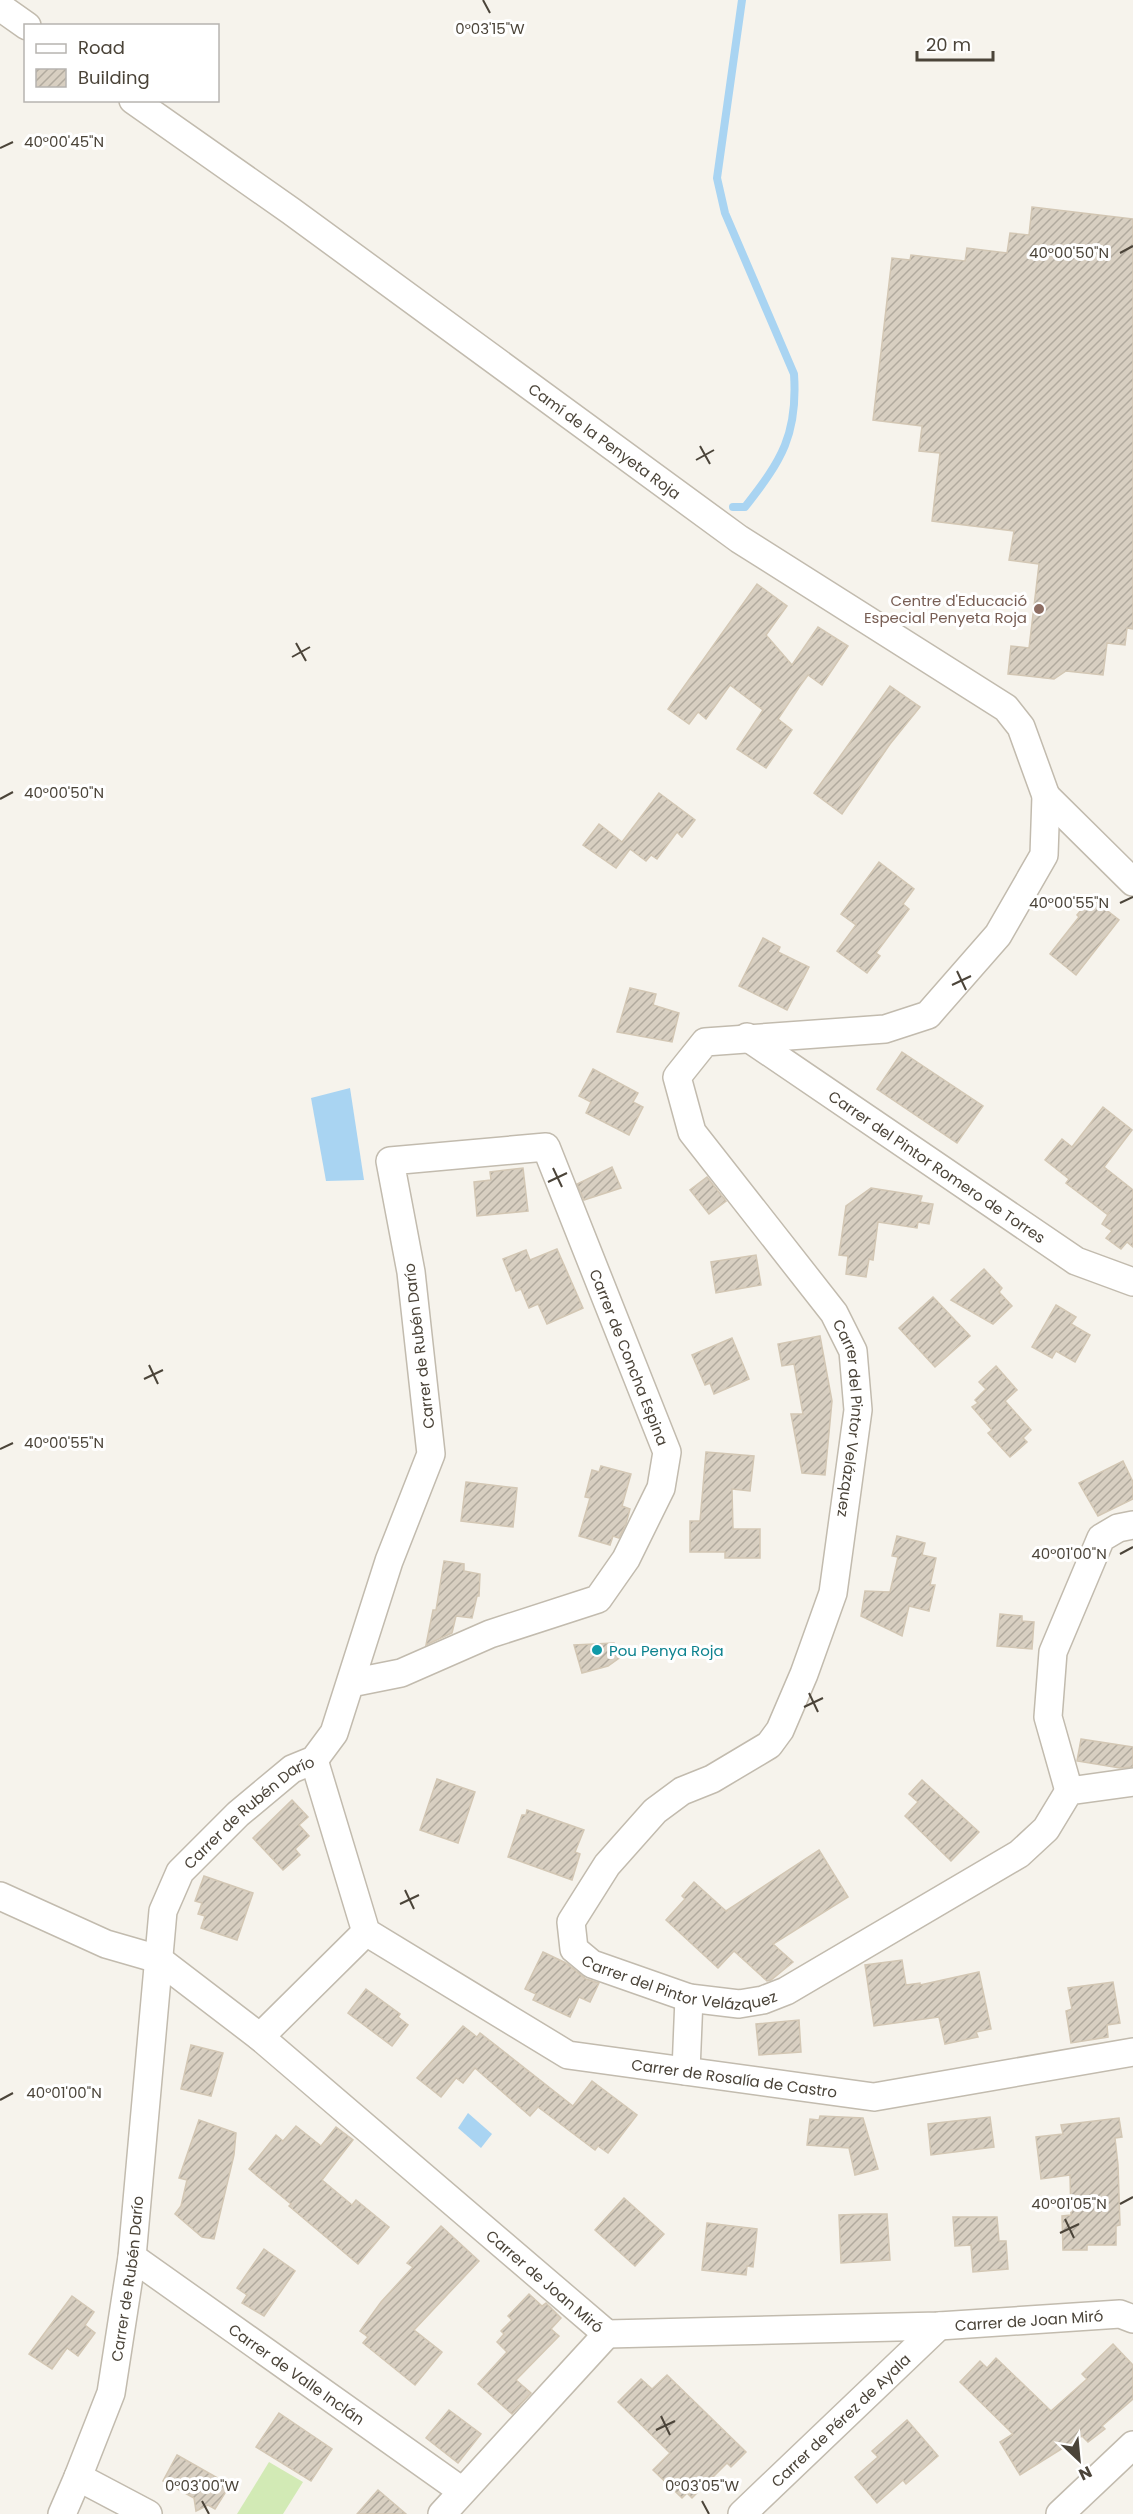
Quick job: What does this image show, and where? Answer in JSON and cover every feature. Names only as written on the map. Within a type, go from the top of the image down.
[{"type":"street","points":[[0,7],[24,24]]},
{"type":"street","name":"Camí de la Penyeta Roja","points":[[137,102],[291,211],[739,539],[1006,708],[1021,727],[1046,796]]},
{"type":"street","points":[[1046,796],[1133,882]]},
{"type":"street","name":"Carrer del Pintor Velázquez","points":[[1046,796],[1044,855],[999,935],[928,1015],[885,1029],[747,1037],[705,1042],[677,1077],[692,1132],[834,1313],[853,1351],[858,1410],[833,1593],[804,1674],[780,1730],[769,1745],[712,1779],[682,1791],[655,1811],[607,1865],[571,1922],[574,1949],[592,1964],[689,1998],[739,2004],[763,2000],[786,1991],[1019,1854],[1046,1828],[1069,1791]]},
{"type":"street","name":"Carrer del Pintor Romero de Torres","points":[[747,1037],[1076,1261],[1133,1282]]},
{"type":"street","name":"Carrer de Concha Espina","points":[[351,1683],[401,1673],[490,1634],[598,1599],[626,1559],[661,1488],[667,1452],[546,1147],[390,1161]]},
{"type":"street","name":"Carrer de Rubén Darío","points":[[62,2514],[111,2393],[132,2257],[163,1911],[180,1872],[238,1814],[292,1769],[314,1760],[334,1733],[389,1561],[431,1454],[411,1272],[390,1161]]},
{"type":"street","points":[[1133,1525],[1118,1528],[1101,1538],[1053,1652],[1048,1717],[1069,1791],[1133,1782]]},
{"type":"street","points":[[260,2037],[366,1932],[314,1760]]},
{"type":"street","points":[[0,1896],[106,1944],[158,1959]]},
{"type":"street","name":"Carrer de Rosalía de Castro","points":[[366,1932],[568,2055],[874,2097],[1133,2052]]},
{"type":"street","name":"Carrer de Joan Miró","points":[[158,1959],[260,2037],[607,2334],[939,2326],[1120,2314],[1133,2319]]},
{"type":"street","points":[[686,2071],[689,1998]]},
{"type":"street","name":"Carrer de Valle Inclán","points":[[132,2257],[462,2491]]},
{"type":"street","name":"Carrer de Pérez de Ayala","points":[[742,2514],[939,2326]]},
{"type":"street","points":[[442,2514],[607,2334]]},
{"type":"street","points":[[1060,2514],[1133,2445]]},
{"type":"street","points":[[78,2477],[148,2514]]},
{"type":"green space","points":[[269,2462],[303,2482],[283,2514],[237,2514]]},
{"type":"water","points":[[350,1088],[364,1180],[326,1181],[311,1098]]},
{"type":"water","points":[[468,2113],[492,2134],[481,2148],[458,2128]]},
{"type":"building","name":"Centre d'Educació Especial Penyeta Roja","points":[[1032,207],[1133,219],[1133,629],[1127,628],[1125,645],[1107,643],[1103,675],[1066,671],[1054,679],[1008,674],[1011,646],[1029,648],[1039,564],[1009,560],[1014,531],[932,521],[940,453],[919,451],[922,426],[873,420],[892,258],[910,260],[911,255],[965,261],[967,248],[1007,253],[1010,233],[1029,235]]},
{"type":"building","points":[[757,584],[787,606],[766,635],[792,665],[818,627],[848,646],[822,685],[808,675],[800,686],[778,719],[792,730],[766,768],[737,749],[763,710],[730,685],[706,719],[698,712],[689,724],[668,709]]},
{"type":"building","points":[[890,686],[920,707],[890,744],[842,814],[814,793]]},
{"type":"building","points":[[659,793],[695,820],[682,837],[677,832],[657,859],[651,855],[646,861],[630,849],[616,868],[583,845],[599,824],[622,842]]},
{"type":"building","points":[[879,862],[914,889],[903,904],[909,909],[876,953],[880,956],[867,973],[837,951],[856,925],[841,914]]},
{"type":"building","points":[[1091,898],[1119,920],[1076,975],[1050,954]]},
{"type":"building","points":[[763,938],[780,947],[778,952],[809,967],[787,1010],[739,986]]},
{"type":"building","points":[[630,988],[656,994],[653,1005],[679,1013],[672,1042],[617,1032]]},
{"type":"building","points":[[902,1052],[983,1106],[957,1143],[877,1089]]},
{"type":"building","points":[[593,1069],[638,1093],[633,1102],[643,1107],[629,1135],[586,1113],[591,1102],[579,1096]]},
{"type":"building","points":[[1103,1107],[1132,1130],[1104,1167],[1133,1190],[1133,1247],[1127,1242],[1121,1249],[1106,1238],[1112,1231],[1102,1224],[1109,1213],[1107,1214],[1066,1183],[1069,1179],[1045,1160],[1062,1139],[1072,1147]]},
{"type":"building","points":[[612,1167],[621,1188],[584,1200],[577,1184]]},
{"type":"building","points":[[523,1168],[528,1211],[477,1216],[474,1182],[491,1180],[490,1172]]},
{"type":"building","points":[[707,1177],[726,1201],[709,1214],[690,1190]]},
{"type":"building","points":[[871,1188],[922,1196],[920,1202],[933,1204],[929,1224],[918,1222],[917,1228],[878,1222],[873,1260],[869,1259],[866,1277],[846,1274],[848,1256],[839,1255],[846,1206]]},
{"type":"building","points":[[557,1249],[583,1308],[547,1324],[538,1304],[529,1308],[521,1289],[516,1291],[503,1259],[526,1250],[530,1260]]},
{"type":"building","points":[[756,1255],[761,1285],[716,1293],[711,1262]]},
{"type":"building","points":[[984,1269],[1002,1288],[999,1292],[1012,1306],[993,1324],[951,1300]]},
{"type":"building","points":[[933,1297],[970,1336],[935,1367],[899,1328]]},
{"type":"building","points":[[1056,1305],[1076,1317],[1071,1324],[1090,1335],[1075,1362],[1056,1351],[1052,1358],[1032,1347]]},
{"type":"building","points":[[820,1336],[832,1401],[825,1475],[802,1473],[791,1414],[803,1414],[794,1364],[782,1366],[778,1344]]},
{"type":"building","points":[[732,1338],[749,1379],[714,1394],[710,1383],[705,1385],[692,1355]]},
{"type":"building","points":[[996,1366],[1017,1390],[1005,1401],[1031,1430],[1023,1438],[1027,1442],[1010,1457],[988,1433],[992,1430],[972,1407],[978,1403],[975,1400],[986,1389],[979,1382]]},
{"type":"building","points":[[706,1452],[754,1456],[750,1491],[732,1489],[733,1529],[760,1529],[760,1558],[725,1558],[725,1552],[690,1552],[690,1521],[700,1521]]},
{"type":"building","points":[[1123,1461],[1133,1482],[1133,1499],[1098,1516],[1079,1483]]},
{"type":"building","points":[[601,1466],[631,1474],[622,1506],[630,1509],[626,1524],[619,1538],[613,1536],[610,1545],[579,1536],[590,1498],[585,1497],[592,1470],[599,1472]]},
{"type":"building","points":[[466,1482],[517,1488],[513,1527],[461,1521]]},
{"type":"building","points":[[897,1536],[925,1543],[922,1555],[936,1558],[930,1585],[935,1585],[929,1611],[909,1606],[902,1636],[861,1616],[865,1591],[890,1592],[898,1557],[892,1556]]},
{"type":"building","points":[[444,1561],[464,1564],[464,1571],[480,1574],[479,1596],[477,1596],[472,1618],[456,1616],[452,1633],[426,1645],[433,1610],[436,1610]]},
{"type":"building","points":[[1000,1614],[1022,1616],[1022,1621],[1034,1622],[1032,1649],[997,1646]]},
{"type":"building","name":"Pou Penya Roja","points":[[614,1643],[622,1656],[608,1666],[582,1673],[574,1645]]},
{"type":"building","points":[[1081,1739],[1133,1747],[1133,1767],[1120,1768],[1077,1761]]},
{"type":"building","points":[[437,1779],[475,1792],[458,1843],[420,1830]]},
{"type":"building","points":[[922,1780],[979,1832],[951,1861],[905,1816],[918,1802],[909,1794]]},
{"type":"building","points":[[292,1800],[308,1817],[299,1825],[309,1836],[295,1849],[300,1855],[283,1870],[253,1838]]},
{"type":"building","points":[[527,1810],[584,1830],[575,1852],[580,1854],[572,1880],[508,1857],[522,1815],[526,1815]]},
{"type":"building","points":[[819,1850],[848,1897],[773,1944],[793,1962],[771,1980],[767,1981],[734,1951],[718,1968],[666,1920],[685,1899],[682,1896],[694,1882],[726,1911]]},
{"type":"building","points":[[204,1876],[253,1893],[237,1940],[201,1928],[205,1916],[198,1914],[202,1903],[195,1901]]},
{"type":"building","points":[[543,1952],[566,1963],[586,1979],[599,1983],[590,2002],[579,1997],[570,2017],[533,2000],[536,1994],[525,1989]]},
{"type":"building","points":[[902,1960],[906,1985],[920,1983],[920,1985],[979,1972],[991,2029],[976,2032],[978,2037],[945,2044],[939,2017],[874,2026],[865,1965]]},
{"type":"building","points":[[1113,1982],[1120,2023],[1107,2025],[1108,2037],[1071,2043],[1066,2011],[1072,2009],[1068,1988]]},
{"type":"building","points":[[366,1989],[400,2014],[398,2017],[408,2025],[392,2046],[348,2013]]},
{"type":"building","points":[[799,2020],[801,2052],[759,2055],[756,2024]]},
{"type":"building","points":[[463,2026],[477,2037],[480,2033],[573,2106],[592,2081],[637,2115],[608,2153],[598,2146],[595,2150],[538,2107],[530,2116],[475,2068],[463,2083],[456,2078],[441,2097],[417,2078]]},
{"type":"building","points":[[191,2045],[223,2053],[211,2096],[181,2089]]},
{"type":"building","points":[[820,2116],[863,2118],[878,2169],[855,2175],[849,2148],[807,2145],[810,2119],[819,2120]]},
{"type":"building","points":[[990,2117],[994,2147],[931,2155],[928,2124]]},
{"type":"building","points":[[1119,2118],[1122,2137],[1115,2138],[1120,2225],[1116,2226],[1116,2245],[1087,2245],[1087,2250],[1063,2250],[1062,2216],[1071,2215],[1070,2175],[1041,2179],[1036,2137],[1063,2134],[1061,2125]]},
{"type":"building","points":[[199,2120],[236,2133],[234,2155],[214,2239],[202,2237],[175,2214],[181,2206],[187,2180],[179,2178]]},
{"type":"building","points":[[296,2126],[321,2146],[336,2127],[353,2140],[322,2180],[352,2205],[356,2200],[389,2227],[358,2264],[249,2169],[276,2135],[283,2141]]},
{"type":"building","points":[[624,2198],[664,2234],[635,2266],[595,2230]]},
{"type":"building","points":[[887,2214],[890,2260],[841,2263],[839,2215]]},
{"type":"building","points":[[953,2217],[997,2217],[999,2241],[1006,2241],[1008,2269],[973,2272],[971,2245],[955,2246]]},
{"type":"building","points":[[707,2223],[757,2229],[753,2267],[747,2266],[746,2275],[702,2270]]},
{"type":"building","points":[[441,2226],[479,2261],[414,2330],[442,2352],[415,2385],[363,2343],[368,2337],[360,2331],[381,2302],[413,2267],[407,2263]]},
{"type":"building","points":[[264,2249],[295,2271],[264,2316],[242,2303],[247,2295],[237,2288]]},
{"type":"building","points":[[529,2294],[542,2306],[546,2303],[561,2318],[551,2329],[559,2336],[516,2380],[531,2393],[512,2414],[478,2384],[507,2352],[497,2342],[504,2334],[501,2331],[512,2320],[508,2316]]},
{"type":"building","points":[[72,2296],[94,2312],[85,2325],[95,2333],[78,2356],[67,2348],[52,2369],[29,2354]]},
{"type":"building","points":[[1113,2344],[1133,2365],[1133,2399],[1102,2426],[1105,2429],[1088,2442],[1082,2436],[1020,2475],[1000,2442],[1013,2434],[960,2382],[980,2361],[987,2368],[996,2358],[1051,2411],[1087,2379],[1082,2374]]},
{"type":"building","points":[[667,2375],[746,2452],[731,2467],[727,2463],[692,2498],[687,2493],[682,2498],[653,2470],[670,2453],[618,2402],[641,2379],[652,2389]]},
{"type":"building","points":[[449,2410],[481,2434],[458,2463],[426,2438]]},
{"type":"building","points":[[279,2413],[332,2449],[311,2481],[256,2447]]},
{"type":"building","points":[[907,2420],[938,2456],[906,2484],[903,2480],[877,2503],[855,2477],[878,2457],[872,2451]]},
{"type":"building","points":[[177,2455],[230,2485],[215,2509],[208,2505],[196,2511],[194,2498],[163,2481]]},
{"type":"building","points":[[378,2490],[406,2514],[357,2514]]},
{"type":"waterway","points":[[733,507],[745,507],[778,460],[790,430],[795,395],[794,374],[725,213],[717,178],[742,0]]},
{"type":"place","name":"Centre d'Educació Especial Penyeta Roja","points":[[1039,609]]},
{"type":"place","name":"Pou Penya Roja","points":[[597,1650]]}]
